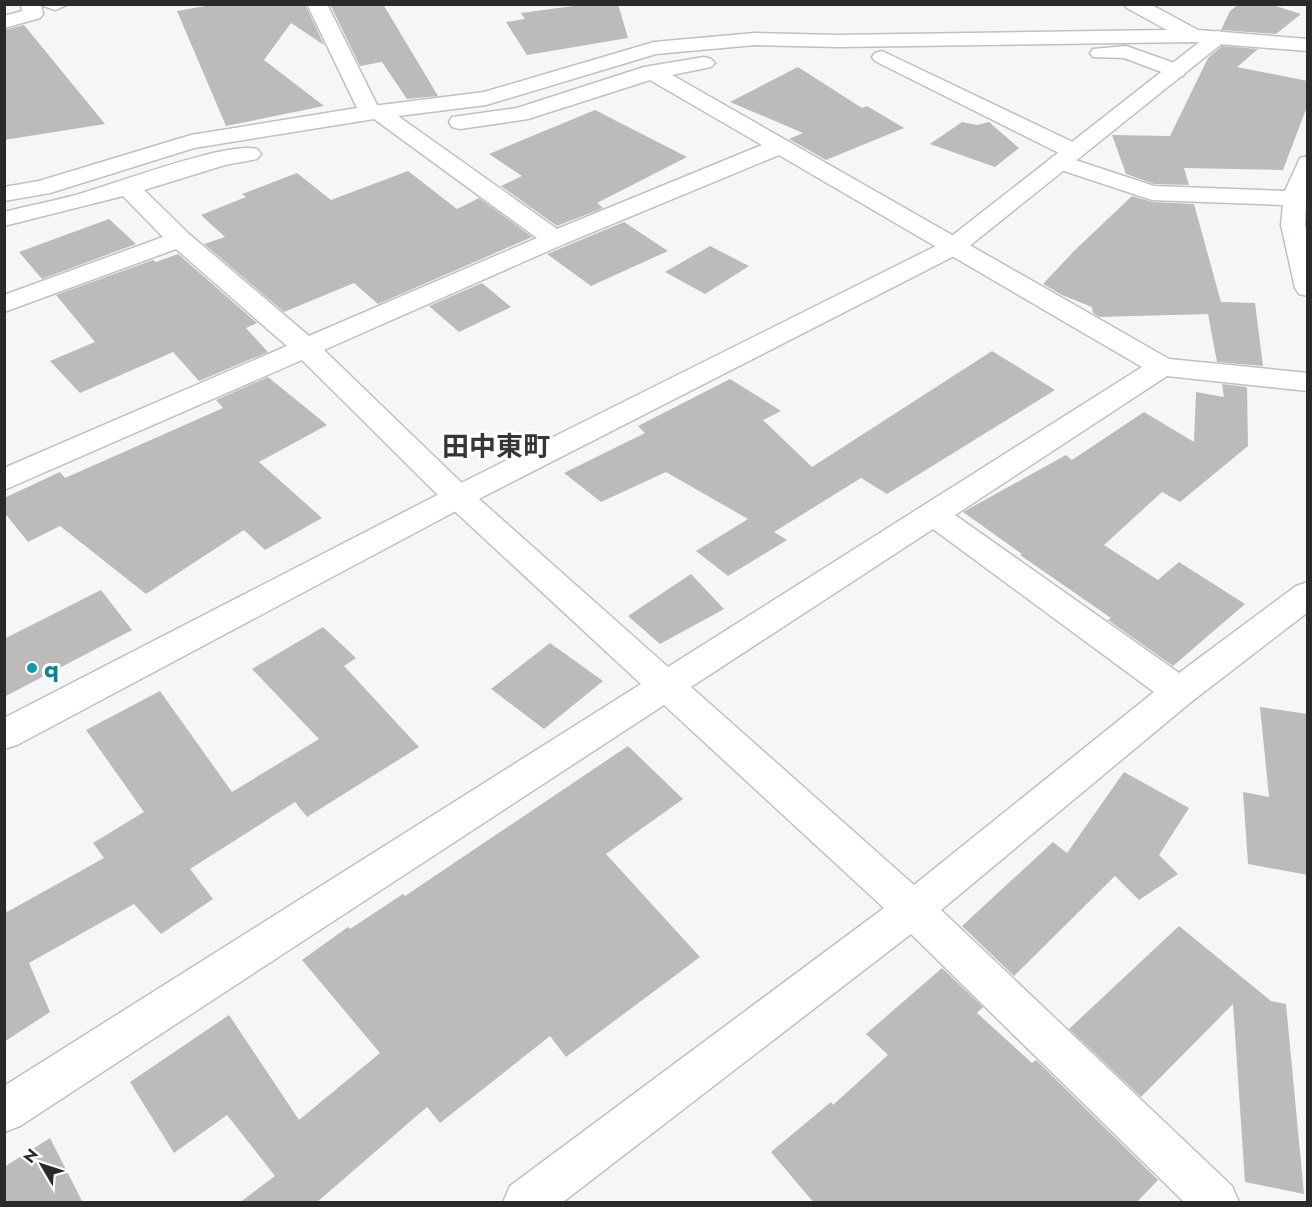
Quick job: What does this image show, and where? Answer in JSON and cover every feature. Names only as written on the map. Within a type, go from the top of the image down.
[{"type":"street","points":[[4,22],[33,14],[31,4]]},
{"type":"street","points":[[316,4],[374,112],[555,239]]},
{"type":"street","points":[[1134,4],[1193,36]]},
{"type":"street","points":[[4,194],[42,188],[191,142],[374,112],[486,98],[654,48],[755,39],[838,41],[1193,36],[1308,45]]},
{"type":"street","points":[[4,735],[458,497],[953,247],[1218,37]]},
{"type":"street","points":[[370,135],[520,114],[652,72],[722,60],[1126,52],[1175,71]]},
{"type":"street","points":[[882,57],[1067,157],[1152,194],[1302,199]]},
{"type":"street","points":[[652,72],[1162,367],[1308,382]]},
{"type":"street","points":[[4,480],[555,239],[780,146]]},
{"type":"street","points":[[4,219],[78,202],[221,159],[267,152]]},
{"type":"street","points":[[1308,163],[1302,199],[1293,225],[1308,288]]},
{"type":"street","points":[[127,187],[180,239],[307,349],[458,497],[913,909],[1216,1203]]},
{"type":"street","points":[[4,304],[180,239]]},
{"type":"street","points":[[4,1111],[1162,367]]},
{"type":"street","points":[[933,514],[1179,692]]},
{"type":"street","points":[[526,1203],[913,909],[1179,692],[1308,594]]},
{"type":"lane","points":[[43,4],[55,7],[64,4]]},
{"type":"building","points":[[217,4],[305,4],[324,45],[291,23],[264,60],[324,106],[226,126],[177,11]]},
{"type":"building","points":[[330,4],[383,4],[438,96],[407,99],[382,62],[360,66]]},
{"type":"building","points":[[588,4],[618,4],[628,38],[527,55],[506,22],[525,19],[521,13]]},
{"type":"building","points":[[1239,4],[1269,4],[1301,14],[1276,34],[1221,30],[1230,11]]},
{"type":"building","points":[[24,25],[105,124],[4,140],[4,30]]},
{"type":"building","points":[[1222,46],[1258,49],[1237,67],[1308,81],[1308,104],[1283,170],[1184,168],[1189,185],[1154,184],[1126,174],[1112,135],[1170,136],[1208,58]]},
{"type":"building","points":[[798,67],[862,108],[867,106],[904,128],[826,160],[789,139],[803,133],[730,102]]},
{"type":"building","points":[[595,110],[687,157],[597,203],[603,208],[557,226],[501,186],[522,176],[489,154]]},
{"type":"building","points":[[962,122],[977,125],[989,122],[1019,148],[995,167],[930,144]]},
{"type":"building","points":[[408,171],[457,209],[479,198],[532,237],[378,304],[354,283],[284,312],[204,244],[225,237],[201,215],[246,197],[242,194],[297,173],[331,200]]},
{"type":"building","points":[[1132,196],[1152,202],[1194,204],[1221,302],[1255,303],[1263,366],[1217,362],[1208,314],[1099,317],[1093,313],[1092,307],[1062,295],[1043,284]]},
{"type":"building","points":[[109,219],[136,244],[42,279],[19,252]]},
{"type":"building","points":[[624,222],[668,251],[591,286],[547,254]]},
{"type":"building","points":[[710,246],[749,266],[705,294],[665,272]]},
{"type":"building","points":[[178,254],[257,323],[246,328],[268,352],[199,381],[173,352],[80,393],[50,361],[95,342],[56,295],[153,260],[156,262]]},
{"type":"building","points":[[482,283],[511,307],[459,332],[429,306]]},
{"type":"building","points":[[992,351],[1055,390],[887,494],[861,478],[774,532],[787,540],[728,576],[696,551],[748,519],[666,472],[601,502],[564,473],[645,433],[638,426],[730,379],[781,411],[763,420],[812,467]]},
{"type":"building","points":[[268,377],[327,425],[259,462],[322,518],[265,550],[244,530],[146,594],[60,526],[28,542],[4,512],[4,498],[60,472],[65,478],[223,408],[216,400]]},
{"type":"building","points":[[1222,384],[1247,387],[1248,446],[1180,502],[1162,492],[1104,545],[1158,580],[1179,562],[1245,604],[1173,666],[1108,620],[1111,618],[963,512],[1066,455],[1072,460],[1144,412],[1194,442],[1196,392],[1224,397]]},
{"type":"building","points":[[691,574],[724,609],[660,644],[628,616]]},
{"type":"building","name":"q","points":[[101,590],[132,630],[4,697],[4,639]]},
{"type":"building","points":[[323,627],[356,658],[344,666],[419,747],[307,817],[295,802],[190,869],[213,899],[161,934],[134,904],[29,963],[50,1012],[4,1042],[4,905],[7,912],[104,858],[93,843],[144,812],[86,730],[160,691],[232,792],[319,739],[252,669]]},
{"type":"building","points":[[550,643],[603,681],[544,729],[491,689]]},
{"type":"building","points":[[1260,707],[1308,714],[1308,875],[1248,864],[1243,792],[1269,797]]},
{"type":"building","points":[[628,746],[683,799],[606,854],[700,957],[566,1057],[550,1036],[440,1123],[427,1107],[316,1203],[239,1203],[275,1176],[227,1115],[174,1153],[130,1082],[229,1015],[299,1120],[380,1053],[302,960],[348,927],[350,929],[403,894],[405,896]]},
{"type":"building","points":[[1124,772],[1189,808],[1159,855],[1178,874],[1139,900],[1115,876],[1014,976],[962,926],[1053,842],[1067,853]]},
{"type":"building","points":[[1179,926],[1271,1001],[1286,1004],[1304,1194],[1245,1182],[1233,1004],[1141,1097],[1069,1029]]},
{"type":"building","points":[[942,968],[983,1007],[977,1013],[1032,1063],[1036,1060],[1158,1180],[1136,1203],[814,1203],[771,1152],[831,1102],[833,1105],[888,1055],[866,1034]]},
{"type":"building","points":[[50,1138],[83,1203],[4,1203],[4,1167]]},
{"type":"place","name":"q","points":[[32,668]]},
{"type":"district","name":"田中東町","points":[[496,446]]}]
